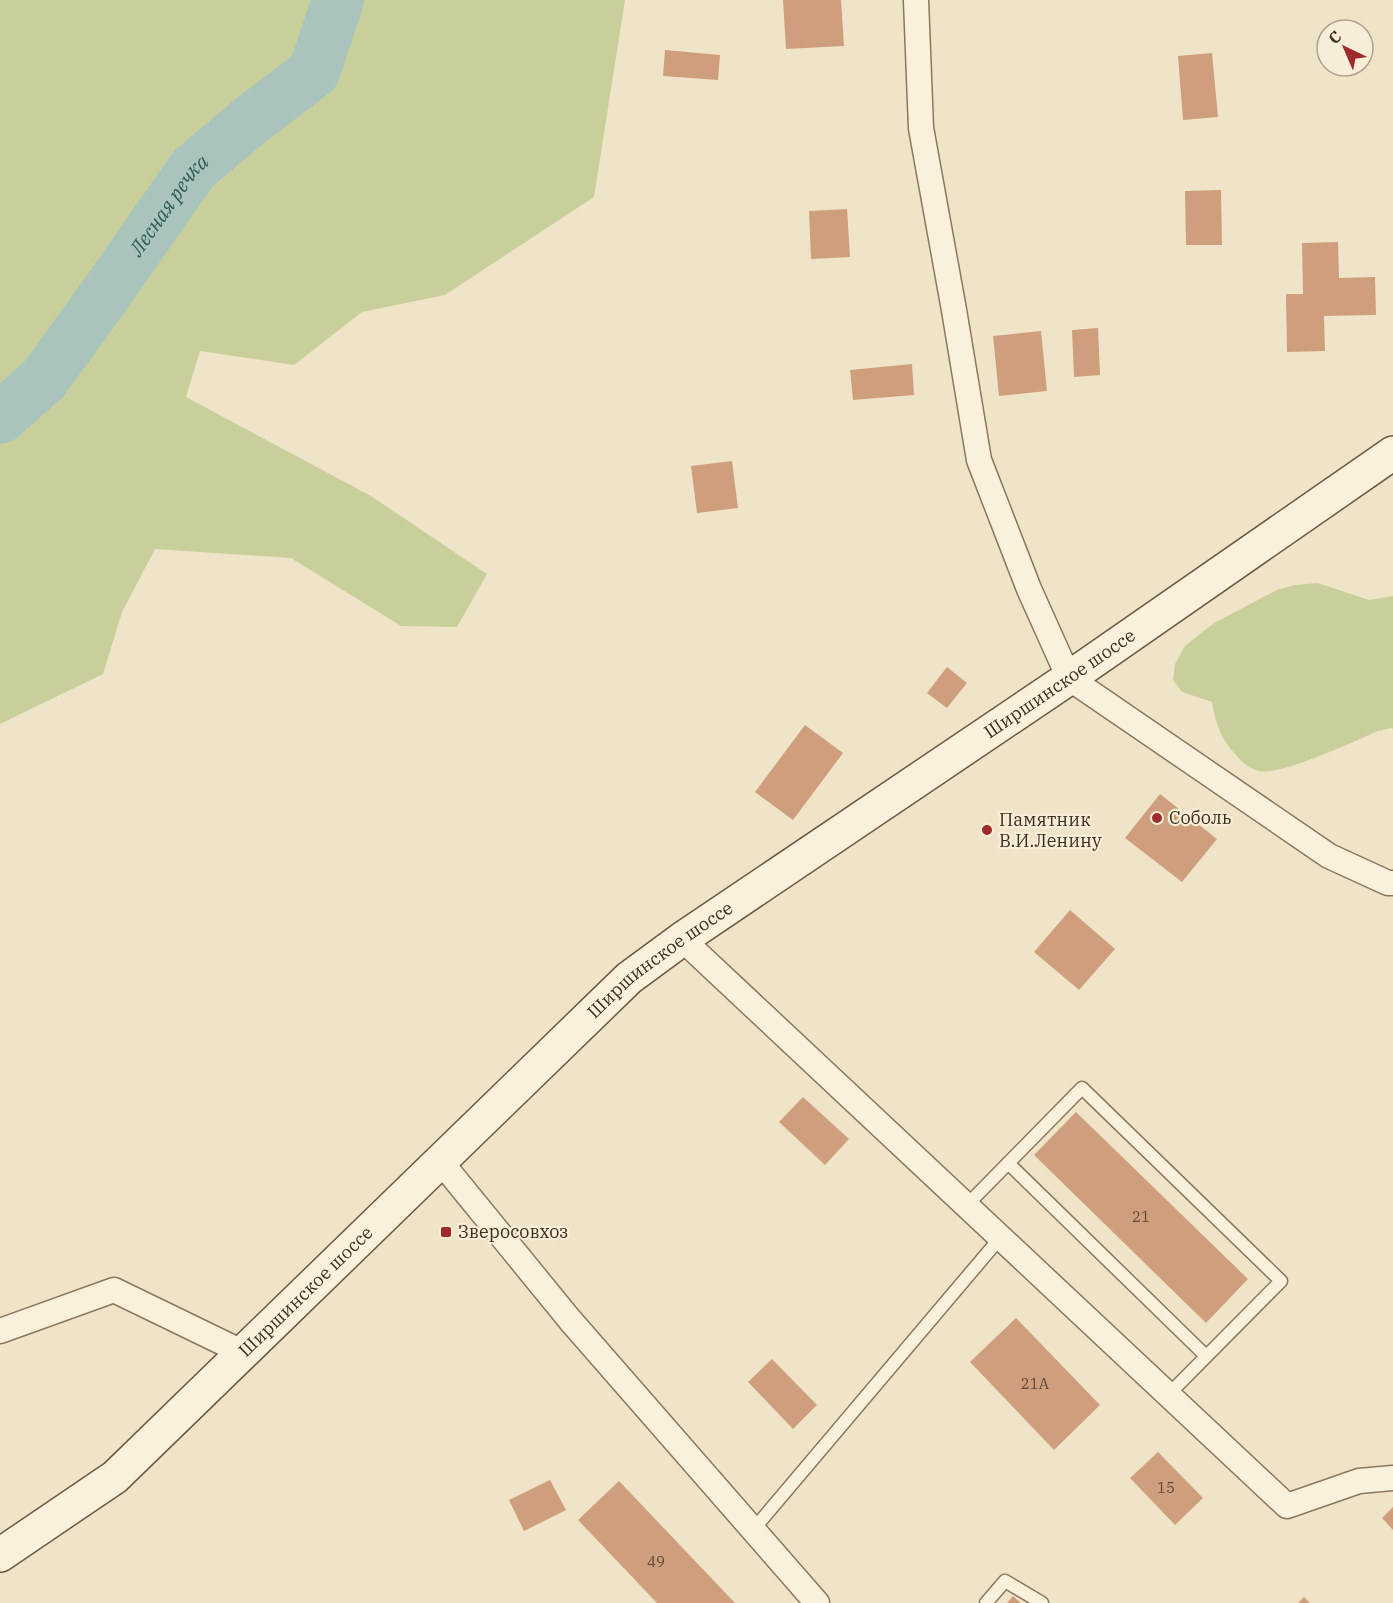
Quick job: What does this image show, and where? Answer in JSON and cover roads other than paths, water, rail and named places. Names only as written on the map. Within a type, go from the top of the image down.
[{"type":"main road","name":"Ширшинское шоссе","points":[[0,1554],[115,1477],[629,978],[682,939],[1069,678],[1393,453]]},
{"type":"street","points":[[916,0],[921,128],[978,460],[1029,590],[1069,678],[1329,856],[1388,883],[1393,883]]},
{"type":"street","points":[[682,939],[1287,1506],[1359,1481],[1393,1478]]},
{"type":"street","points":[[441,1161],[570,1320],[817,1603]]},
{"type":"street","points":[[0,1331],[114,1290],[244,1353]]},
{"type":"lane","points":[[966,1206],[1082,1088],[1281,1281],[1167,1395]]},
{"type":"lane","points":[[1008,1163],[1206,1356]]},
{"type":"lane","points":[[753,1530],[999,1238]]},
{"type":"lane","points":[[986,1603],[1005,1581],[1042,1603]]},
{"type":"waterway","name":"Лесная речка","points":[[0,418],[44,379],[193,169],[251,120],[314,72],[338,0]]},
{"type":"place","name":"Соболь","points":[[1157,818]]},
{"type":"place","name":"Памятник В.И.Ленину","points":[[987,830]]},
{"type":"place","name":"Зверосовхоз","points":[[446,1232]]}]
